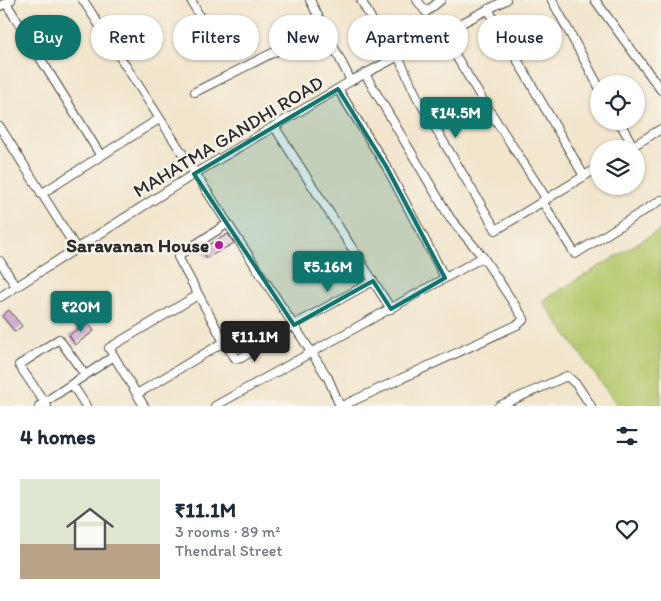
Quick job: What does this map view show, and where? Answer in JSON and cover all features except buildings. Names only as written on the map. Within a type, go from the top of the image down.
[{"type":"street","points":[[83,0],[194,174],[312,352],[328,378],[341,406],[519,324],[523,316],[483,257],[450,218],[365,74]]},
{"type":"street","points":[[192,0],[199,15]]},
{"type":"street","points":[[310,0],[318,15]]},
{"type":"street","points":[[361,0],[370,15]]},
{"type":"street","points":[[417,0],[426,12],[442,0]]},
{"type":"street","name":"MAHATMA GANDHI ROAD","points":[[468,19],[506,0]]},
{"type":"street","points":[[552,0],[593,75]]},
{"type":"street","points":[[595,0],[661,90]]},
{"type":"street","points":[[6,3],[101,156]]},
{"type":"street","points":[[488,9],[584,176]]},
{"type":"street","points":[[195,92],[269,55]]},
{"type":"street","points":[[338,55],[351,81]]},
{"type":"street","name":"MAHATMA GANDHI ROAD","points":[[0,297],[194,174],[351,81],[391,60]]},
{"type":"street","points":[[396,60],[496,230],[590,172]]},
{"type":"street","points":[[458,60],[575,254],[661,200]]},
{"type":"street","points":[[338,89],[386,166],[445,278]]},
{"type":"street","points":[[41,194],[159,119]]},
{"type":"street","points":[[274,126],[391,309]]},
{"type":"street","points":[[0,127],[76,248]]},
{"type":"street","points":[[643,140],[661,129]]},
{"type":"street","points":[[227,224],[178,256],[224,342],[234,356],[239,359],[294,325],[373,281]]},
{"type":"street","points":[[215,406],[483,257]]},
{"type":"street","points":[[0,261],[16,287]]},
{"type":"street","points":[[144,406],[109,348],[198,295]]},
{"type":"street","points":[[85,375],[59,339],[19,365],[43,405],[114,356]]},
{"type":"street","points":[[137,394],[224,342]]},
{"type":"street","points":[[499,406],[561,377],[567,376],[578,385],[591,406]]},
{"type":"street","points":[[72,384],[86,406]]},
{"type":"highlighted area","points":[[338,89],[386,166],[445,278],[391,309],[373,281],[294,325],[194,174]]},
{"type":"green space","points":[[661,229],[661,406],[618,406],[542,301]]},
{"type":"place","name":"Saravanan House","points":[[219,245]]}]
